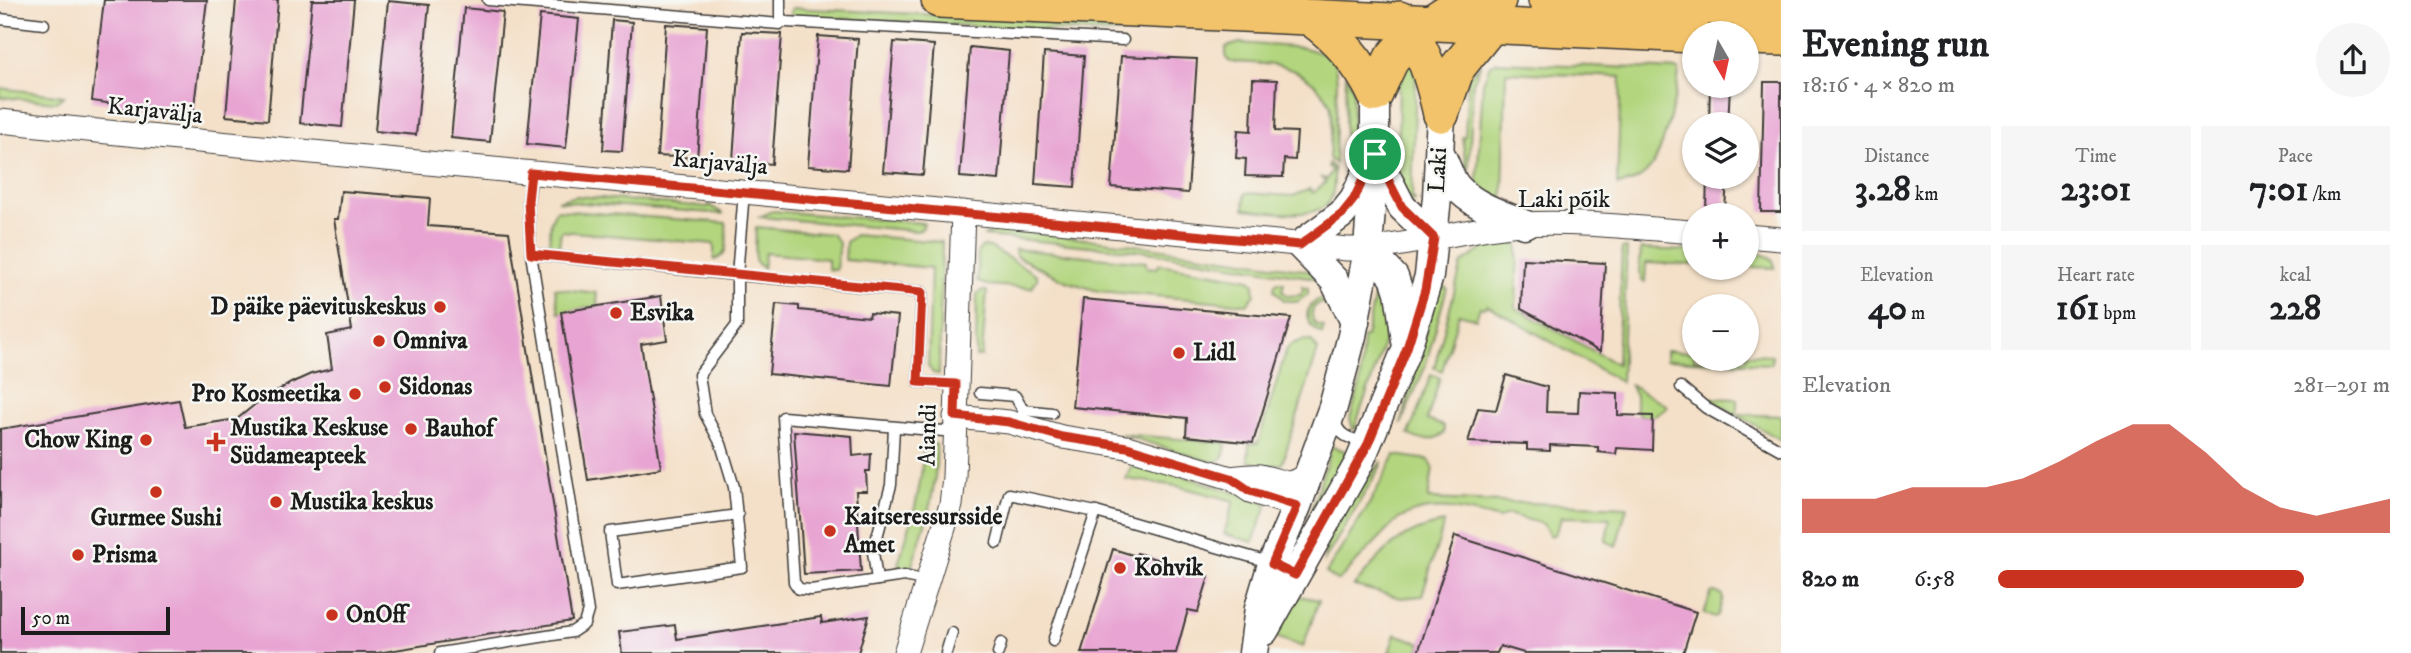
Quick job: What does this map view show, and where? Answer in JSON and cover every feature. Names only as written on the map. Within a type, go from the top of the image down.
[{"type":"main road","points":[[939,0],[1230,6],[1312,19],[1406,20],[1452,9],[1682,34]]},
{"type":"main road","points":[[1546,0],[1781,10]]},
{"type":"main road","points":[[1441,114],[1457,68],[1494,13]]},
{"type":"main road","points":[[1312,19],[1351,54],[1376,94]]},
{"type":"main road","points":[[1376,94],[1406,20]]},
{"type":"main road","points":[[1406,20],[1424,56],[1441,114]]},
{"type":"main road","points":[[1759,37],[1781,38]]},
{"type":"street","name":"Laki","points":[[1256,651],[1284,569],[1297,506],[1333,407],[1355,321],[1368,249],[1376,94]]},
{"type":"street","name":"Laki","points":[[1284,569],[1368,444],[1407,348],[1425,290],[1434,238],[1441,114]]},
{"type":"street","name":"Karjavälja","points":[[0,121],[1300,245],[1368,249],[1434,238]]},
{"type":"street","points":[[1440,153],[1455,185],[1469,198],[1524,224]]},
{"type":"street","points":[[1375,154],[1402,207],[1434,238]]},
{"type":"street","points":[[1355,321],[1334,280],[1300,245],[1342,214],[1354,199],[1375,154]]},
{"type":"street","name":"Aiandi","points":[[905,653],[951,505],[963,212]]},
{"type":"street","name":"Laki põik","points":[[1434,238],[1524,224],[1682,231]]},
{"type":"street","points":[[1759,237],[1781,239]]},
{"type":"street","points":[[1368,249],[1394,277],[1399,292],[1407,348]]},
{"type":"street","points":[[955,424],[1009,422],[1023,418],[1062,437],[1127,447],[1231,478],[1250,491],[1297,506]]},
{"type":"street","points":[[1231,478],[1258,476],[1280,482],[1295,482],[1310,472]]},
{"type":"lane","points":[[488,0],[780,24],[780,0]]},
{"type":"lane","points":[[780,18],[786,22],[1123,40]]},
{"type":"lane","points":[[0,19],[44,24]]},
{"type":"lane","points":[[440,653],[572,632],[584,624],[588,611],[531,254],[528,201],[531,173]]},
{"type":"lane","points":[[738,516],[610,532],[617,585],[742,567],[738,516],[734,487],[721,444],[705,414],[699,375],[737,326],[737,275],[744,192]]},
{"type":"lane","points":[[531,254],[922,292],[918,382],[956,384]]},
{"type":"lane","points":[[1681,387],[1706,408],[1781,450]]},
{"type":"lane","points":[[980,393],[1015,396],[1023,418],[1052,413]]},
{"type":"lane","points":[[1333,407],[1336,428],[1347,438],[1368,444]]},
{"type":"lane","points":[[927,581],[904,576],[811,590],[799,589],[794,582],[783,417],[894,428],[955,424]]},
{"type":"lane","points":[[877,580],[873,552],[891,485],[894,428]]},
{"type":"lane","points":[[997,543],[1009,494],[1096,512],[1284,569]]},
{"type":"lane","points":[[1053,641],[1096,512]]},
{"type":"lane","points":[[946,653],[952,632]]},
{"type":"green space","points":[[792,8],[1144,25],[1145,28],[1106,33],[793,16],[790,12]]},
{"type":"green space","points":[[1240,43],[1305,48],[1329,56],[1335,64],[1337,81],[1335,164],[1329,158],[1332,115],[1330,103],[1325,96],[1311,81],[1290,69],[1267,64],[1230,62],[1226,58],[1226,47]]},
{"type":"green space","points":[[1498,62],[1679,70],[1669,120],[1651,167],[1636,180],[1617,185],[1621,77],[1506,72],[1503,198],[1484,191],[1477,180],[1483,83],[1490,65]]},
{"type":"green space","points":[[1399,63],[1414,64],[1416,75],[1413,203],[1404,194],[1398,174]]},
{"type":"green space","points":[[1481,64],[1473,83],[1468,180],[1462,137],[1465,136],[1468,77]]},
{"type":"green space","points":[[1346,74],[1353,89],[1352,148],[1348,183],[1341,199],[1344,178]]},
{"type":"green space","points":[[0,88],[64,96],[56,102],[0,97]]},
{"type":"green space","points":[[1329,163],[1334,169],[1333,190],[1329,202],[1322,208],[1301,213],[1244,209],[1245,193],[1293,196],[1310,189],[1313,193],[1326,182],[1322,178],[1327,179],[1332,170],[1328,167]]},
{"type":"green space","points":[[576,196],[709,205],[724,214],[557,201]]},
{"type":"green space","points":[[556,210],[726,223],[725,250],[714,260],[714,244],[561,231],[559,246],[549,245],[551,221]]},
{"type":"green space","points":[[772,211],[924,223],[922,229],[917,231],[760,217]]},
{"type":"green space","points":[[756,227],[832,234],[839,243],[836,270],[828,269],[828,259],[765,253],[763,268],[755,261]]},
{"type":"green space","points":[[1001,229],[1293,268],[1309,271],[1322,279],[1142,251],[983,236]]},
{"type":"green space","points":[[855,235],[942,242],[939,374],[933,373],[928,366],[931,268],[845,260],[846,242]]},
{"type":"green space","points":[[1518,244],[1516,308],[1617,364],[1622,248],[1627,248],[1621,382],[1487,305],[1480,307],[1476,319],[1459,314],[1442,371],[1434,368],[1462,263],[1486,247]]},
{"type":"green space","points":[[983,246],[990,247],[1037,275],[1032,288],[986,285],[977,281],[978,251]]},
{"type":"green space","points":[[1015,249],[1146,262],[1146,267],[1157,268],[1159,264],[1249,279],[1254,284],[1255,295],[1247,304],[1098,291],[1066,281],[1016,256]]},
{"type":"green space","points":[[1641,249],[1682,251],[1682,264],[1646,263],[1645,282],[1642,281],[1639,271]]},
{"type":"green space","points":[[1759,254],[1772,259],[1775,268],[1759,267]]},
{"type":"green space","points":[[1278,282],[1284,283],[1282,291],[1288,296],[1300,295],[1302,286],[1308,288],[1308,294],[1297,302],[1284,300],[1274,290]]},
{"type":"green space","points":[[1439,284],[1447,288],[1425,367],[1401,424]]},
{"type":"green space","points":[[555,288],[596,293],[598,306],[559,313]]},
{"type":"green space","points":[[1388,288],[1388,321],[1384,339],[1357,427],[1353,429],[1350,418],[1360,385],[1363,337],[1366,337],[1376,289]]},
{"type":"green space","points":[[987,291],[982,356],[976,357],[977,294]]},
{"type":"green space","points":[[1319,299],[1325,299],[1326,305],[1319,304],[1312,314],[1316,325],[1324,327],[1322,334],[1312,326],[1307,317],[1309,308]]},
{"type":"green space","points":[[1303,340],[1311,341],[1318,350],[1282,464],[1265,466],[1248,461],[1249,444],[1258,443],[1286,351],[1290,345]]},
{"type":"green space","points":[[1666,351],[1682,352],[1682,361],[1666,360]]},
{"type":"green space","points":[[1759,354],[1772,355],[1771,364],[1759,364]]},
{"type":"green space","points":[[1431,375],[1440,378],[1427,420],[1444,426],[1444,433],[1426,440],[1409,434]]},
{"type":"green space","points":[[1630,385],[1667,407],[1653,416],[1641,416],[1636,410],[1636,396]]},
{"type":"green space","points":[[1710,399],[1737,399],[1737,414],[1781,416],[1781,440]]},
{"type":"green space","points":[[1121,434],[1226,443],[1221,459],[1211,462]]},
{"type":"green space","points":[[936,444],[933,491],[925,523],[911,568],[901,568],[898,564],[919,491],[923,445]]},
{"type":"green space","points":[[1332,446],[1345,451],[1347,458],[1345,457],[1298,551]]},
{"type":"green space","points":[[1395,455],[1429,460],[1433,468],[1428,499],[1627,507],[1616,546],[1606,539],[1610,518],[1562,517],[1555,534],[1550,536],[1543,524],[1508,514],[1499,519],[1460,510],[1433,509],[1420,511],[1396,521],[1338,581],[1326,573],[1368,506]]},
{"type":"green space","points":[[1382,461],[1324,561],[1330,534],[1337,521]]},
{"type":"green space","points":[[1143,463],[1268,503],[1253,542],[1224,534],[1234,501],[1177,486],[1126,479],[1131,467]]},
{"type":"green space","points":[[1444,523],[1422,596],[1401,598],[1354,586],[1383,553],[1403,537],[1428,526]]},
{"type":"green space","points":[[1711,593],[1721,594],[1723,598],[1715,617],[1704,614]]},
{"type":"green space","points":[[1299,596],[1319,600],[1303,647],[1276,637]]},
{"type":"green space","points":[[1395,634],[1421,643],[1418,653],[1389,653]]},
{"type":"building","points":[[104,0],[207,0],[193,114],[129,106],[129,110],[113,108],[114,104],[92,101]]},
{"type":"building","points":[[236,0],[278,0],[268,120],[226,116]]},
{"type":"building","points":[[312,0],[354,0],[342,127],[300,123]]},
{"type":"building","points":[[388,1],[429,5],[416,135],[375,131]]},
{"type":"building","points":[[464,8],[503,12],[490,142],[451,138]]},
{"type":"building","points":[[540,15],[579,19],[566,148],[527,144]]},
{"type":"building","points":[[612,20],[632,22],[622,151],[603,150]]},
{"type":"building","points":[[666,24],[707,27],[697,158],[657,156]]},
{"type":"building","points":[[742,32],[782,34],[772,164],[733,160]]},
{"type":"building","points":[[818,36],[858,39],[848,169],[808,166]]},
{"type":"building","points":[[894,42],[934,45],[923,175],[883,172]]},
{"type":"building","points":[[970,47],[1009,51],[999,180],[960,177]]},
{"type":"building","points":[[1044,53],[1084,56],[1075,187],[1035,184]]},
{"type":"building","points":[[1121,56],[1197,59],[1188,193],[1111,187]]},
{"type":"building","points":[[1253,79],[1277,80],[1275,131],[1297,132],[1295,160],[1284,159],[1283,177],[1245,176],[1246,159],[1236,158],[1238,130],[1251,131]]},
{"type":"building","points":[[1764,82],[1781,82],[1781,212],[1761,212]]},
{"type":"building","points":[[1710,98],[1729,98],[1729,112],[1709,112]]},
{"type":"building","points":[[1707,189],[1726,189],[1725,203],[1706,203]]},
{"type":"building","name":"Mustika keskus","points":[[341,191],[430,198],[428,226],[509,232],[572,621],[377,653],[0,653],[0,429],[179,400],[185,427],[237,419],[258,402],[291,383],[332,369],[327,335],[352,330],[334,219],[338,219]]},
{"type":"building","points":[[1523,259],[1605,263],[1600,352],[1521,309]]},
{"type":"building","points":[[661,296],[667,340],[641,344],[661,468],[588,480],[561,312]]},
{"type":"building","name":"Lidl","points":[[1083,299],[1291,318],[1253,443],[1186,436],[1187,418],[1072,407]]},
{"type":"building","points":[[776,304],[799,306],[799,310],[869,317],[870,313],[898,316],[891,386],[769,374]]},
{"type":"building","points":[[1506,375],[1547,387],[1546,412],[1578,413],[1579,391],[1618,393],[1618,415],[1653,416],[1652,450],[1617,448],[1616,454],[1598,452],[1598,447],[1550,445],[1550,451],[1527,450],[1527,444],[1468,442],[1478,408],[1496,410]]},
{"type":"building","name":"Kaitseressursside Amet","points":[[794,431],[852,436],[853,456],[871,454],[870,471],[866,471],[867,491],[856,491],[861,571],[804,574]]},
{"type":"building","points":[[1455,536],[1696,612],[1683,653],[1524,653],[1500,646],[1497,653],[1418,653]]},
{"type":"building","points":[[1113,549],[1136,556],[1137,553],[1209,576],[1198,612],[1188,610],[1176,653],[1081,653]]},
{"type":"building","points":[[869,616],[858,653],[622,653],[619,632],[675,625],[677,639],[821,617],[822,623]]},
{"type":"place","name":"D päike päevituskeskus","points":[[440,307]]},
{"type":"place","name":"Esvika","points":[[616,313]]},
{"type":"place","name":"Omniva","points":[[379,341]]},
{"type":"place","name":"Lidl","points":[[1179,353]]},
{"type":"place","name":"Sidonas","points":[[385,387]]},
{"type":"place","name":"Pro Kosmeetika","points":[[355,394]]},
{"type":"place","name":"Bauhof","points":[[411,429]]},
{"type":"place","name":"Chow King","points":[[146,440]]},
{"type":"place","name":"Mustika Keskuse Südameapteek","points":[[216,442]]},
{"type":"place","name":"Gurmee Sushi","points":[[156,492]]},
{"type":"place","name":"Mustika keskus","points":[[276,502]]},
{"type":"place","name":"Kaitseressursside Amet","points":[[830,531]]},
{"type":"place","name":"Prisma","points":[[78,555]]},
{"type":"place","name":"Kohvik","points":[[1120,568]]},
{"type":"place","name":"OnOff","points":[[332,615]]},
{"type":"route","points":[[1375,154],[1402,207],[1434,238],[1429,276],[1407,348],[1368,444],[1295,575],[1272,564],[1297,506],[1250,491],[1231,478],[1127,447],[1062,437],[1009,422],[955,416],[956,384],[918,382],[922,292],[531,254],[528,201],[531,173],[1300,245],[1342,214],[1354,199],[1375,154]]}]
